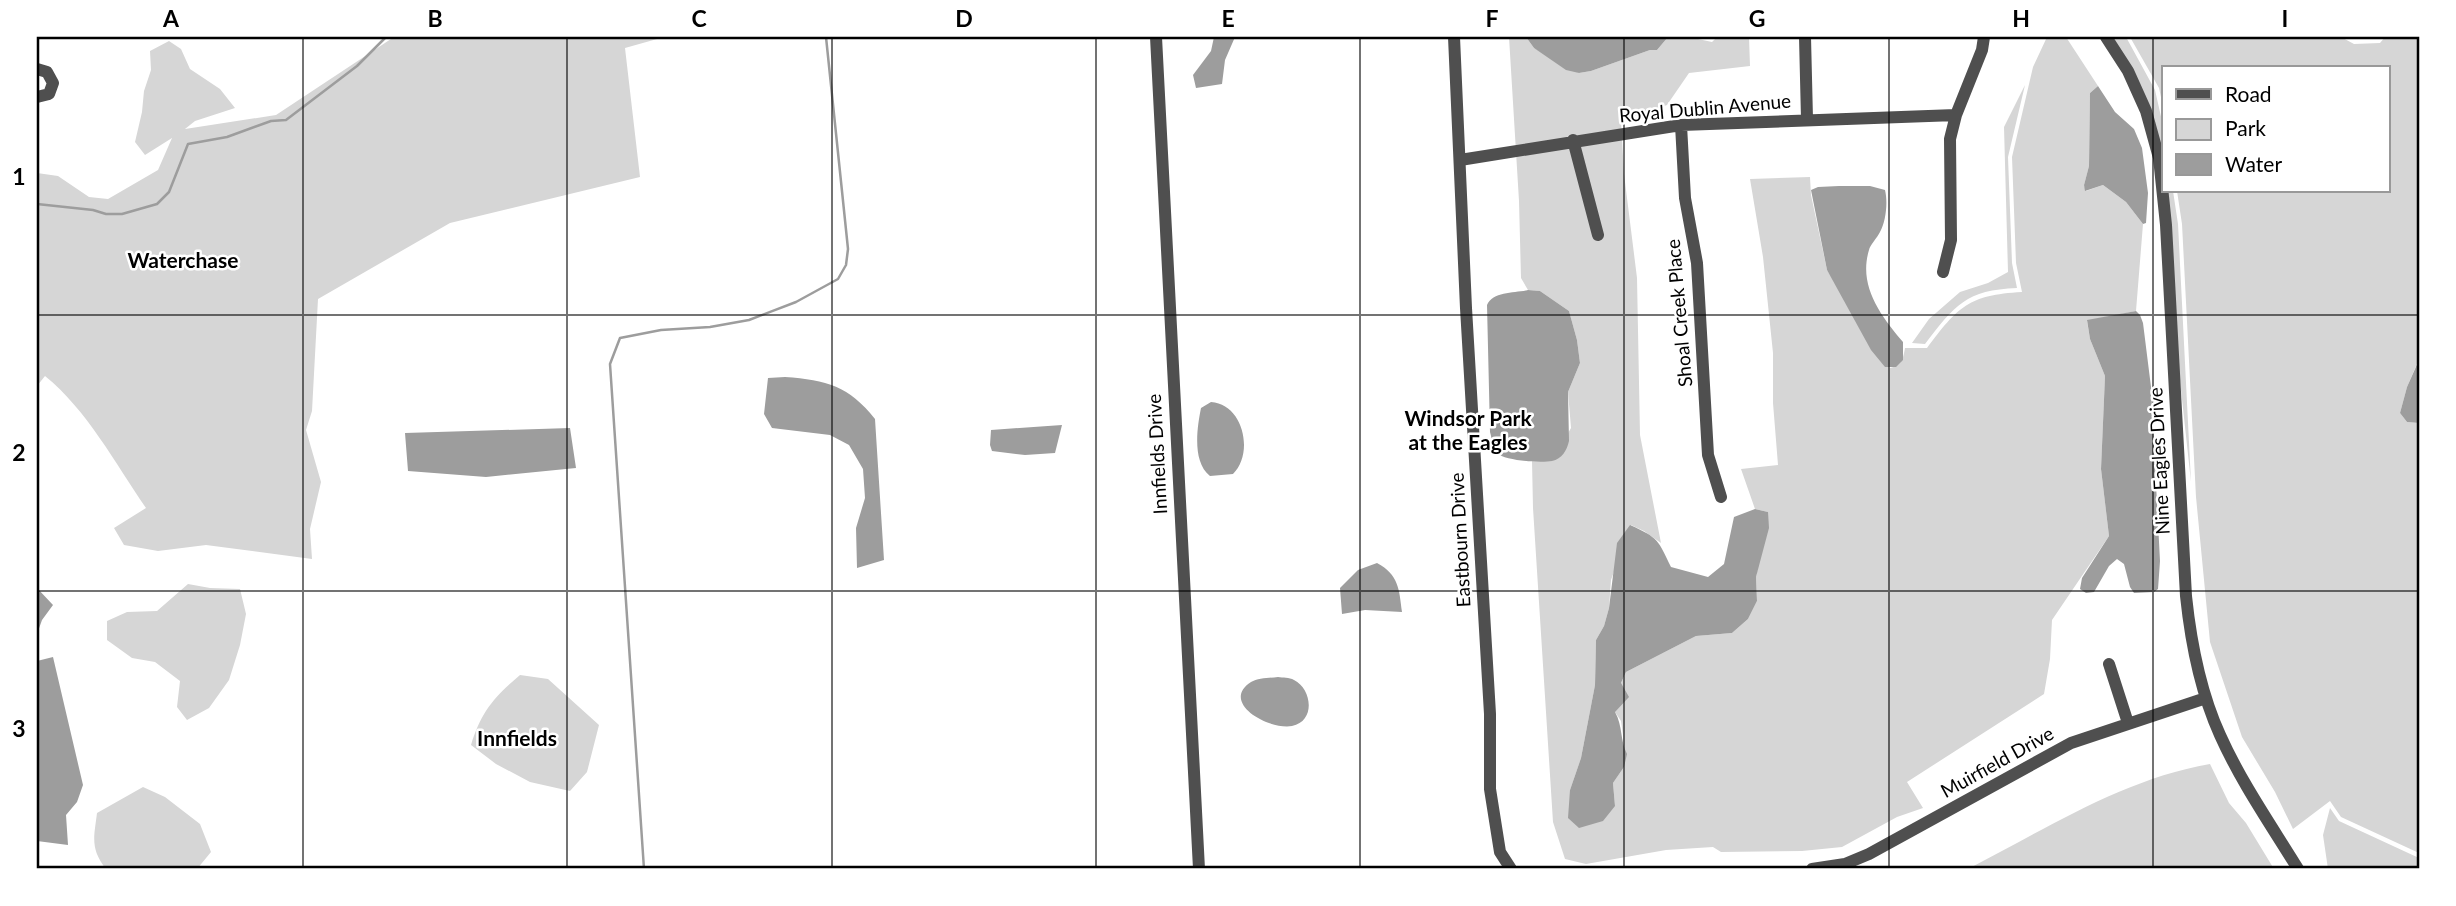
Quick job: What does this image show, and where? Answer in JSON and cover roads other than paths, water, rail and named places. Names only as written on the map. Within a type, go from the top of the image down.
[{"type":"street","name":"Innfields Drive","points":[[1156,37],[1199,869]]},
{"type":"street","name":"Eastbourn Drive","points":[[1454,37],[1466,321],[1490,714],[1490,789],[1500,852],[1511,869]]},
{"type":"street","points":[[1805,37],[1807,119]]},
{"type":"street","points":[[1943,272],[1951,240],[1950,139],[1956,115],[1982,50],[1984,37]]},
{"type":"street","name":"Nine Eagles Drive","points":[[2106,37],[2128,71],[2146,111],[2159,158],[2162,187]]},
{"type":"street","points":[[37,69],[47,72],[53,83],[49,94],[37,97]]},
{"type":"street","name":"Royal Dublin Avenue","points":[[1460,160],[1681,125],[1956,115]]},
{"type":"street","name":"Shoal Creek Place","points":[[1681,125],[1685,198],[1697,263],[1708,454],[1721,497]]},
{"type":"street","points":[[1573,140],[1598,235]]},
{"type":"street","name":"Nine Eagles Drive","points":[[2163,192],[2186,596],[2193,649],[2206,698],[2220,734],[2239,773],[2298,869]]},
{"type":"street","points":[[2109,664],[2128,723]]},
{"type":"street","name":"Muirfield Drive","points":[[1812,869],[1845,864],[1868,854],[2071,743],[2206,698]]},
{"type":"water","points":[[1214,37],[1235,37],[1225,60],[1222,84],[1196,88],[1193,75],[1211,51]]},
{"type":"water","points":[[1526,37],[1668,37],[1657,50],[1579,73],[1566,70],[1534,48]]},
{"type":"water","points":[[2098,86],[2115,112],[2134,129],[2142,148],[2148,193],[2146,223],[2143,224],[2126,202],[2103,185],[2085,191],[2089,166],[2090,93]]},
{"type":"water","points":[[1870,186],[1885,190],[1885,217],[1869,250],[1866,263],[1869,288],[1874,300],[1903,342],[1903,360],[1896,367],[1885,367],[1871,350],[1827,270],[1811,190]]},
{"type":"water","points":[[1528,290],[1540,291],[1569,311],[1577,340],[1580,363],[1568,392],[1569,441],[1564,454],[1552,461],[1523,461],[1501,456],[1494,448],[1490,432],[1487,305],[1499,295]]},
{"type":"water","points":[[2136,311],[2143,323],[2151,387],[2160,561],[2158,589],[2154,592],[2134,593],[2124,564],[2117,559],[2109,566],[2094,592],[2086,593],[2080,589],[2082,578],[2109,536],[2101,469],[2105,376],[2090,339],[2087,320]]},
{"type":"water","points":[[2419,360],[2419,423],[2407,422],[2400,413],[2407,387]]},
{"type":"water","points":[[768,378],[813,380],[836,387],[856,399],[875,419],[884,560],[857,568],[856,528],[865,498],[863,469],[849,445],[830,435],[772,428],[764,414]]},
{"type":"water","points":[[1211,402],[1231,411],[1242,431],[1243,455],[1233,474],[1210,476],[1200,462],[1197,435],[1201,408]]},
{"type":"water","points":[[1062,425],[1055,453],[1025,455],[992,451],[990,445],[991,430]]},
{"type":"water","points":[[570,428],[576,468],[486,477],[408,471],[405,433]]},
{"type":"water","points":[[1755,509],[1768,512],[1769,528],[1756,577],[1757,601],[1748,619],[1732,633],[1696,636],[1626,672],[1621,683],[1629,697],[1615,712],[1627,754],[1624,767],[1613,783],[1615,806],[1603,821],[1579,828],[1568,818],[1570,790],[1581,758],[1595,685],[1596,640],[1604,626],[1609,608],[1617,543],[1630,525],[1657,541],[1671,567],[1708,577],[1724,564],[1734,517]]},
{"type":"water","points":[[1377,563],[1394,578],[1399,590],[1402,612],[1365,610],[1342,614],[1340,588],[1358,570]]},
{"type":"water","points":[[37,588],[53,605],[42,620],[37,634]]},
{"type":"water","points":[[53,657],[83,785],[77,802],[66,815],[68,845],[37,841],[37,661]]},
{"type":"water","points":[[1278,677],[1294,680],[1305,690],[1308,712],[1300,723],[1292,726],[1271,724],[1244,706],[1241,698],[1243,690],[1251,682]]},
{"type":"waterway","points":[[37,204],[106,214],[122,214],[157,204],[169,192],[188,144],[227,137],[271,121],[286,120],[357,66],[386,37]]},
{"type":"waterway","points":[[644,869],[610,364],[620,338],[661,330],[710,327],[749,320],[796,302],[838,279],[846,265],[848,249],[826,37]]},
{"type":"district","name":"Waterchase","points":[[183,261]]},
{"type":"district","name":"Windsor Park at the Eagles","points":[[1468,431]]},
{"type":"district","name":"Innfields","points":[[517,739]]}]
